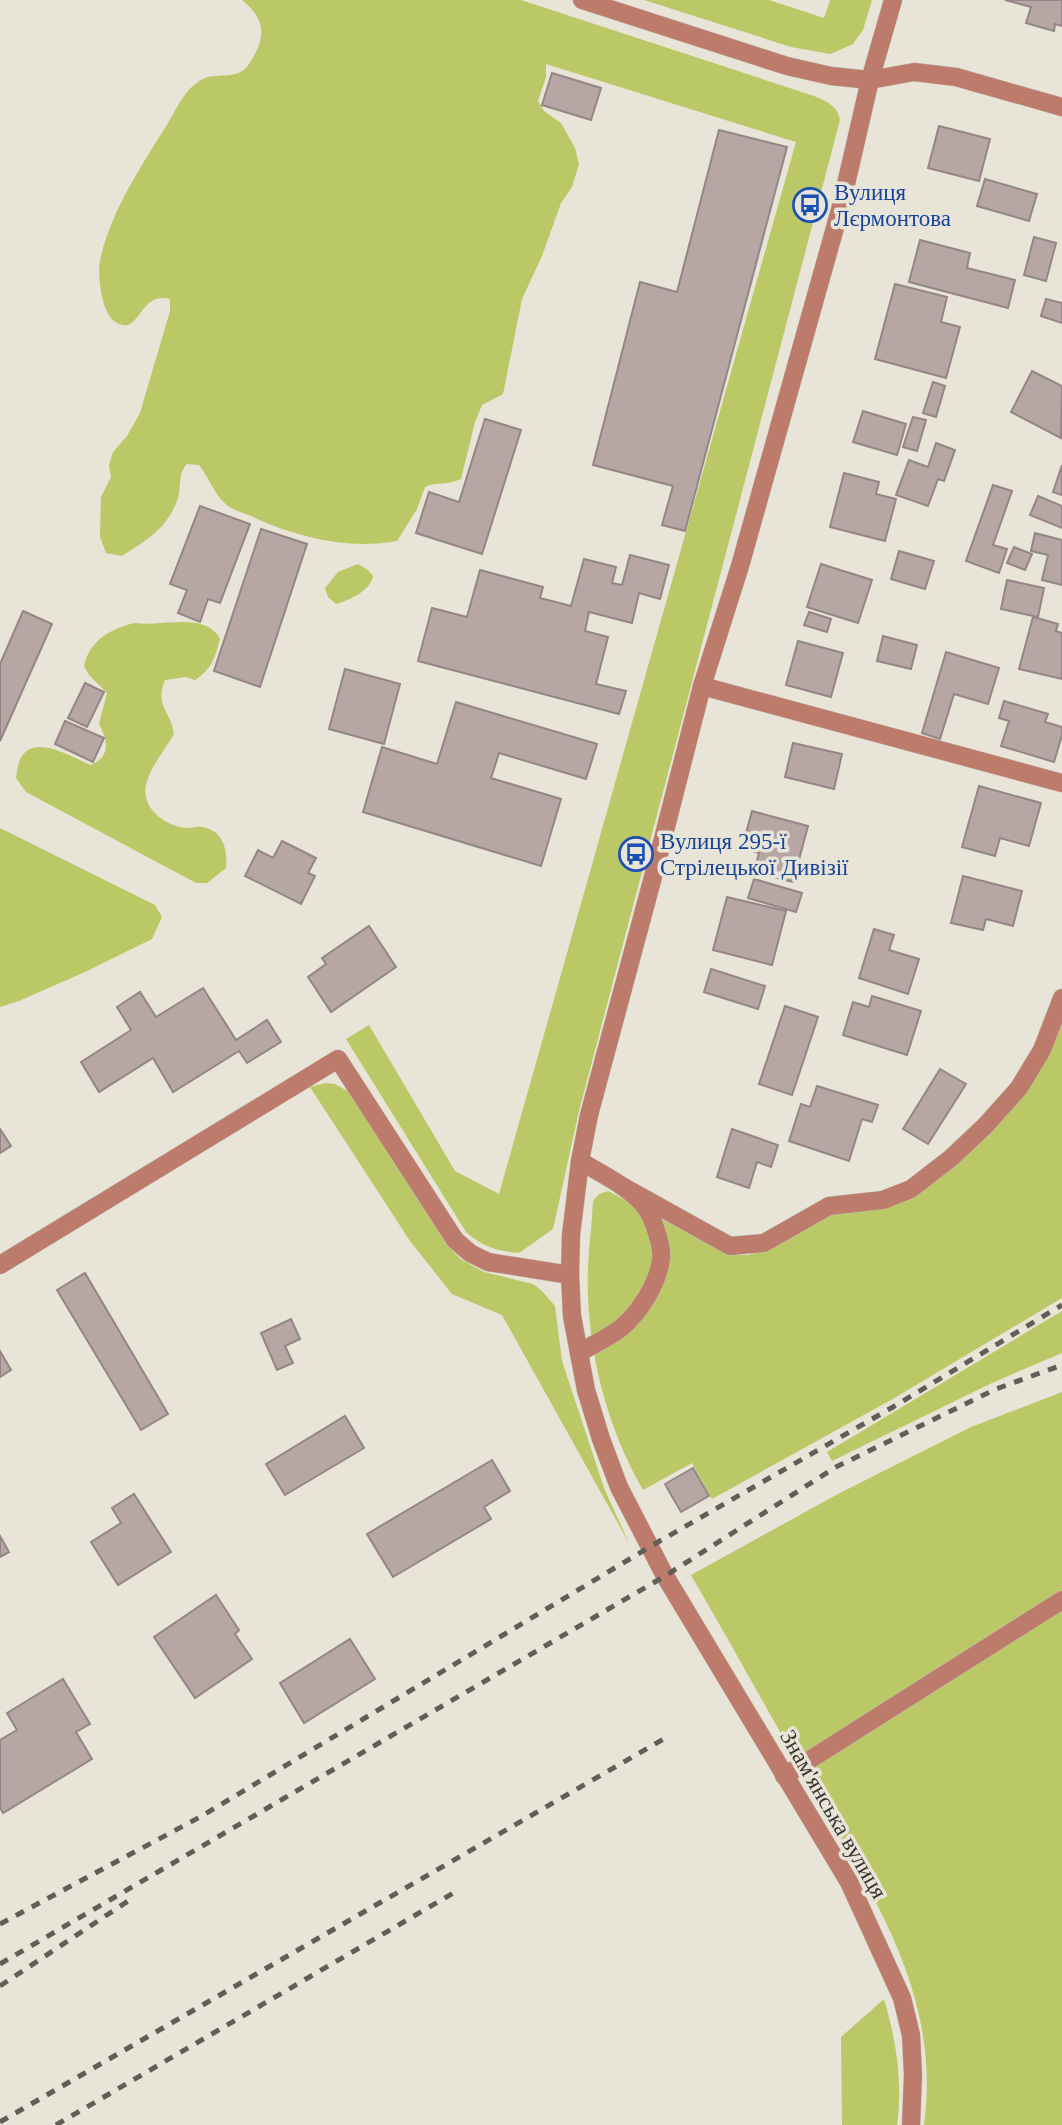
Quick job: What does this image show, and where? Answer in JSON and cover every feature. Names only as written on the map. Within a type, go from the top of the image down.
[{"type":"street","points":[[582,0],[787,66],[831,76],[870,80],[914,72],[956,77],[1062,107]]},
{"type":"street","name":"Знам'янська вулиця","points":[[893,0],[870,80],[836,223],[740,566],[702,686],[589,1115],[580,1161],[570,1275],[572,1315],[586,1390],[619,1487],[650,1547],[849,1882],[902,1998],[911,2035],[911,2125]]},
{"type":"street","points":[[702,686],[1062,783]]},
{"type":"street","points":[[580,1161],[730,1246],[764,1243],[829,1206],[883,1200],[911,1189],[951,1158],[1019,1088],[1042,1050],[1062,998]]},
{"type":"street","points":[[0,1265],[338,1059],[455,1240],[470,1253],[488,1262],[570,1275]]},
{"type":"street","points":[[579,1353],[620,1329],[639,1310],[654,1282],[662,1258],[653,1222],[645,1207],[622,1186]]},
{"type":"street","points":[[784,1776],[1062,1600]]},
{"type":"green space","points":[[242,0],[521,0],[814,96],[827,102],[839,115],[840,120],[579,1111],[553,1229],[519,1253],[491,1247],[466,1232],[346,1039],[369,1025],[455,1171],[499,1194],[796,142],[546,64],[546,77],[538,101],[544,111],[561,123],[575,148],[579,164],[572,187],[561,203],[542,256],[522,299],[503,394],[482,405],[461,479],[425,487],[417,509],[397,541],[359,544],[304,536],[235,510],[219,496],[199,465],[187,464],[182,472],[177,501],[161,527],[122,556],[106,553],[100,537],[101,497],[111,477],[109,465],[113,452],[127,436],[140,413],[170,311],[170,299],[159,298],[151,301],[129,324],[123,325],[114,321],[106,310],[101,293],[100,261],[111,225],[128,189],[185,95],[205,78],[240,72],[255,55],[261,38],[260,22]]},
{"type":"green space","points":[[644,0],[769,0],[824,18],[830,0],[872,0],[863,30],[853,44],[830,54],[791,47]]},
{"type":"green space","points":[[358,564],[373,576],[371,581],[359,594],[336,604],[328,597],[325,588],[338,572]]},
{"type":"green space","points":[[135,623],[194,623],[213,630],[220,639],[212,662],[201,676],[195,680],[186,677],[165,680],[162,702],[174,734],[152,768],[145,790],[149,806],[161,818],[177,826],[209,829],[223,842],[226,868],[207,883],[196,883],[26,792],[16,778],[22,756],[37,747],[65,753],[91,765],[102,757],[106,742],[99,724],[107,693],[84,666],[91,649],[102,637]]},
{"type":"green space","points":[[0,828],[155,905],[162,917],[152,939],[87,971],[0,1007]]},
{"type":"green space","points":[[1062,1017],[1062,1298],[891,1400],[712,1499],[692,1463],[643,1490],[618,1438],[600,1382],[594,1353],[588,1266],[593,1201],[599,1194],[608,1191],[730,1255],[748,1255],[767,1249],[804,1226],[955,1163]]},
{"type":"green space","points":[[325,1083],[335,1084],[349,1092],[447,1245],[462,1260],[484,1272],[533,1284],[555,1306],[562,1361],[604,1488],[629,1543],[502,1315],[452,1294],[410,1241],[310,1087]]},
{"type":"green space","points":[[1062,1311],[1062,1353],[994,1382],[832,1461],[827,1452]]},
{"type":"green space","points":[[1062,1392],[1062,2125],[924,2125],[927,2077],[922,2031],[912,1988],[897,1946],[856,1865],[691,1575],[836,1495],[971,1427]]},
{"type":"green space","points":[[884,1999],[897,2061],[897,2125],[842,2125],[841,2037]]},
{"type":"building","points":[[1005,0],[1062,0],[1062,26],[1055,24],[1054,31],[1026,23],[1031,7]]},
{"type":"building","points":[[552,73],[601,88],[591,120],[542,105]]},
{"type":"building","points":[[939,126],[990,139],[979,181],[928,168]]},
{"type":"building","points":[[719,130],[787,147],[685,531],[662,525],[673,486],[593,465],[640,282],[677,292]]},
{"type":"building","points":[[985,179],[1037,194],[1029,221],[977,206]]},
{"type":"building","points":[[1034,237],[1056,243],[1046,281],[1024,275]]},
{"type":"building","points":[[920,240],[970,253],[967,268],[1015,280],[1008,308],[909,282]]},
{"type":"building","points":[[895,284],[947,297],[941,322],[960,327],[946,378],[875,359]]},
{"type":"building","points":[[1046,299],[1062,303],[1062,323],[1041,316]]},
{"type":"building","points":[[1032,371],[1062,386],[1061,438],[1011,412]]},
{"type":"building","points":[[933,382],[945,386],[936,417],[923,413]]},
{"type":"building","points":[[863,411],[906,424],[897,455],[853,442]]},
{"type":"building","points":[[913,417],[926,420],[917,451],[903,447]]},
{"type":"building","points":[[485,419],[521,430],[482,554],[416,533],[429,492],[459,502]]},
{"type":"building","points":[[936,443],[955,450],[944,481],[938,479],[928,506],[896,495],[909,460],[928,467]]},
{"type":"building","points":[[1062,465],[1062,495],[1053,492]]},
{"type":"building","points":[[844,473],[879,482],[876,494],[896,499],[885,541],[830,527]]},
{"type":"building","points":[[993,485],[1012,491],[993,545],[1007,549],[999,573],[966,561]]},
{"type":"building","points":[[1038,496],[1062,506],[1062,528],[1030,515]]},
{"type":"building","points":[[200,506],[250,524],[220,603],[208,599],[200,622],[178,613],[187,590],[170,584]]},
{"type":"building","points":[[261,529],[307,544],[260,687],[214,671]]},
{"type":"building","points":[[1035,533],[1062,540],[1062,585],[1042,580],[1048,555],[1031,551]]},
{"type":"building","points":[[1014,547],[1032,554],[1025,570],[1007,563]]},
{"type":"building","points":[[899,551],[934,561],[925,589],[891,579]]},
{"type":"building","points":[[630,555],[669,565],[660,599],[639,593],[632,623],[589,612],[585,631],[608,637],[596,684],[626,691],[619,714],[418,661],[432,608],[467,617],[480,570],[543,587],[540,598],[571,606],[584,559],[616,567],[612,583],[622,585]]},
{"type":"building","points":[[821,564],[872,580],[858,623],[807,607]]},
{"type":"building","points":[[1007,580],[1044,588],[1038,617],[1001,609]]},
{"type":"building","points":[[23,611],[52,624],[0,741],[0,664]]},
{"type":"building","points":[[809,612],[831,619],[827,632],[804,625]]},
{"type":"building","points":[[1033,617],[1058,624],[1056,631],[1062,633],[1062,679],[1019,669]]},
{"type":"building","points":[[883,636],[917,645],[911,669],[877,661]]},
{"type":"building","points":[[798,641],[843,653],[831,697],[786,685]]},
{"type":"building","points":[[946,652],[999,668],[988,704],[954,694],[940,739],[922,733]]},
{"type":"building","points":[[345,669],[400,684],[384,744],[329,729]]},
{"type":"building","points":[[85,683],[104,692],[87,727],[68,718]]},
{"type":"building","points":[[1004,701],[1048,714],[1045,722],[1062,727],[1054,762],[1001,746],[1009,721],[999,718]]},
{"type":"building","points":[[456,702],[597,744],[586,779],[499,753],[491,778],[561,799],[541,866],[363,812],[382,747],[437,764]]},
{"type":"building","points":[[65,721],[104,738],[93,762],[55,744]]},
{"type":"building","points":[[793,743],[842,754],[834,789],[785,777]]},
{"type":"building","points":[[979,786],[1041,803],[1029,846],[1000,838],[995,856],[962,847]]},
{"type":"building","points":[[752,811],[808,826],[793,882],[754,872],[759,853],[742,848]]},
{"type":"building","points":[[282,841],[316,858],[308,873],[315,876],[301,904],[245,876],[258,850],[273,858]]},
{"type":"building","points":[[963,876],[1022,891],[1013,926],[986,919],[983,930],[951,923]]},
{"type":"building","points":[[754,879],[802,893],[796,912],[748,898]]},
{"type":"building","points":[[727,897],[786,911],[772,965],[713,950]]},
{"type":"building","points":[[369,926],[396,967],[331,1012],[308,977],[326,964],[322,958]]},
{"type":"building","points":[[874,929],[894,935],[889,950],[919,959],[908,994],[859,978]]},
{"type":"building","points":[[711,969],[765,986],[758,1009],[704,992]]},
{"type":"building","points":[[203,988],[236,1040],[267,1020],[281,1042],[247,1063],[239,1051],[173,1092],[153,1058],[99,1092],[81,1062],[131,1030],[117,1007],[140,992],[156,1017]]},
{"type":"building","points":[[872,996],[921,1011],[907,1055],[843,1035],[853,1002],[869,1007]]},
{"type":"building","points":[[785,1006],[818,1017],[792,1095],[759,1084]]},
{"type":"building","points":[[940,1069],[966,1084],[928,1144],[903,1129]]},
{"type":"building","points":[[817,1086],[878,1105],[872,1122],[862,1119],[849,1161],[789,1141],[801,1104],[810,1107]]},
{"type":"building","points":[[0,1129],[11,1146],[0,1153]]},
{"type":"building","points":[[732,1129],[778,1145],[771,1167],[757,1162],[749,1188],[717,1177]]},
{"type":"building","points":[[85,1273],[168,1414],[141,1430],[57,1290]]},
{"type":"building","points":[[291,1319],[300,1339],[285,1346],[293,1363],[277,1370],[261,1333]]},
{"type":"building","points":[[0,1351],[11,1370],[0,1377]]},
{"type":"building","points":[[345,1416],[364,1448],[285,1495],[266,1464]]},
{"type":"building","points":[[492,1460],[510,1491],[484,1507],[491,1519],[393,1577],[367,1534]]},
{"type":"building","points":[[693,1468],[709,1496],[681,1512],[665,1484]]},
{"type":"building","points":[[134,1494],[171,1552],[118,1585],[91,1542],[121,1523],[112,1508]]},
{"type":"building","points":[[0,1536],[9,1552],[0,1557]]},
{"type":"building","points":[[216,1595],[239,1630],[235,1634],[252,1659],[195,1698],[154,1637]]},
{"type":"building","points":[[350,1639],[375,1679],[304,1723],[280,1683]]},
{"type":"building","points":[[63,1679],[90,1724],[76,1732],[92,1759],[3,1813],[0,1807],[0,1740],[17,1730],[7,1713]]},
{"type":"railway","points":[[0,1924],[200,1817],[658,1542],[893,1407],[1062,1305]]},
{"type":"railway","points":[[0,1964],[665,1576],[836,1467],[996,1389],[1062,1365]]},
{"type":"railway","points":[[0,2122],[667,1737]]},
{"type":"railway","points":[[56,2125],[455,1892]]},
{"type":"railway","points":[[0,1986],[134,1897]]},
{"type":"place","name":"Вулиця Лєрмонтова","points":[[810,205]]},
{"type":"place","name":"Вулиця 295-ї Стрілецької Дивізії","points":[[636,854]]}]
